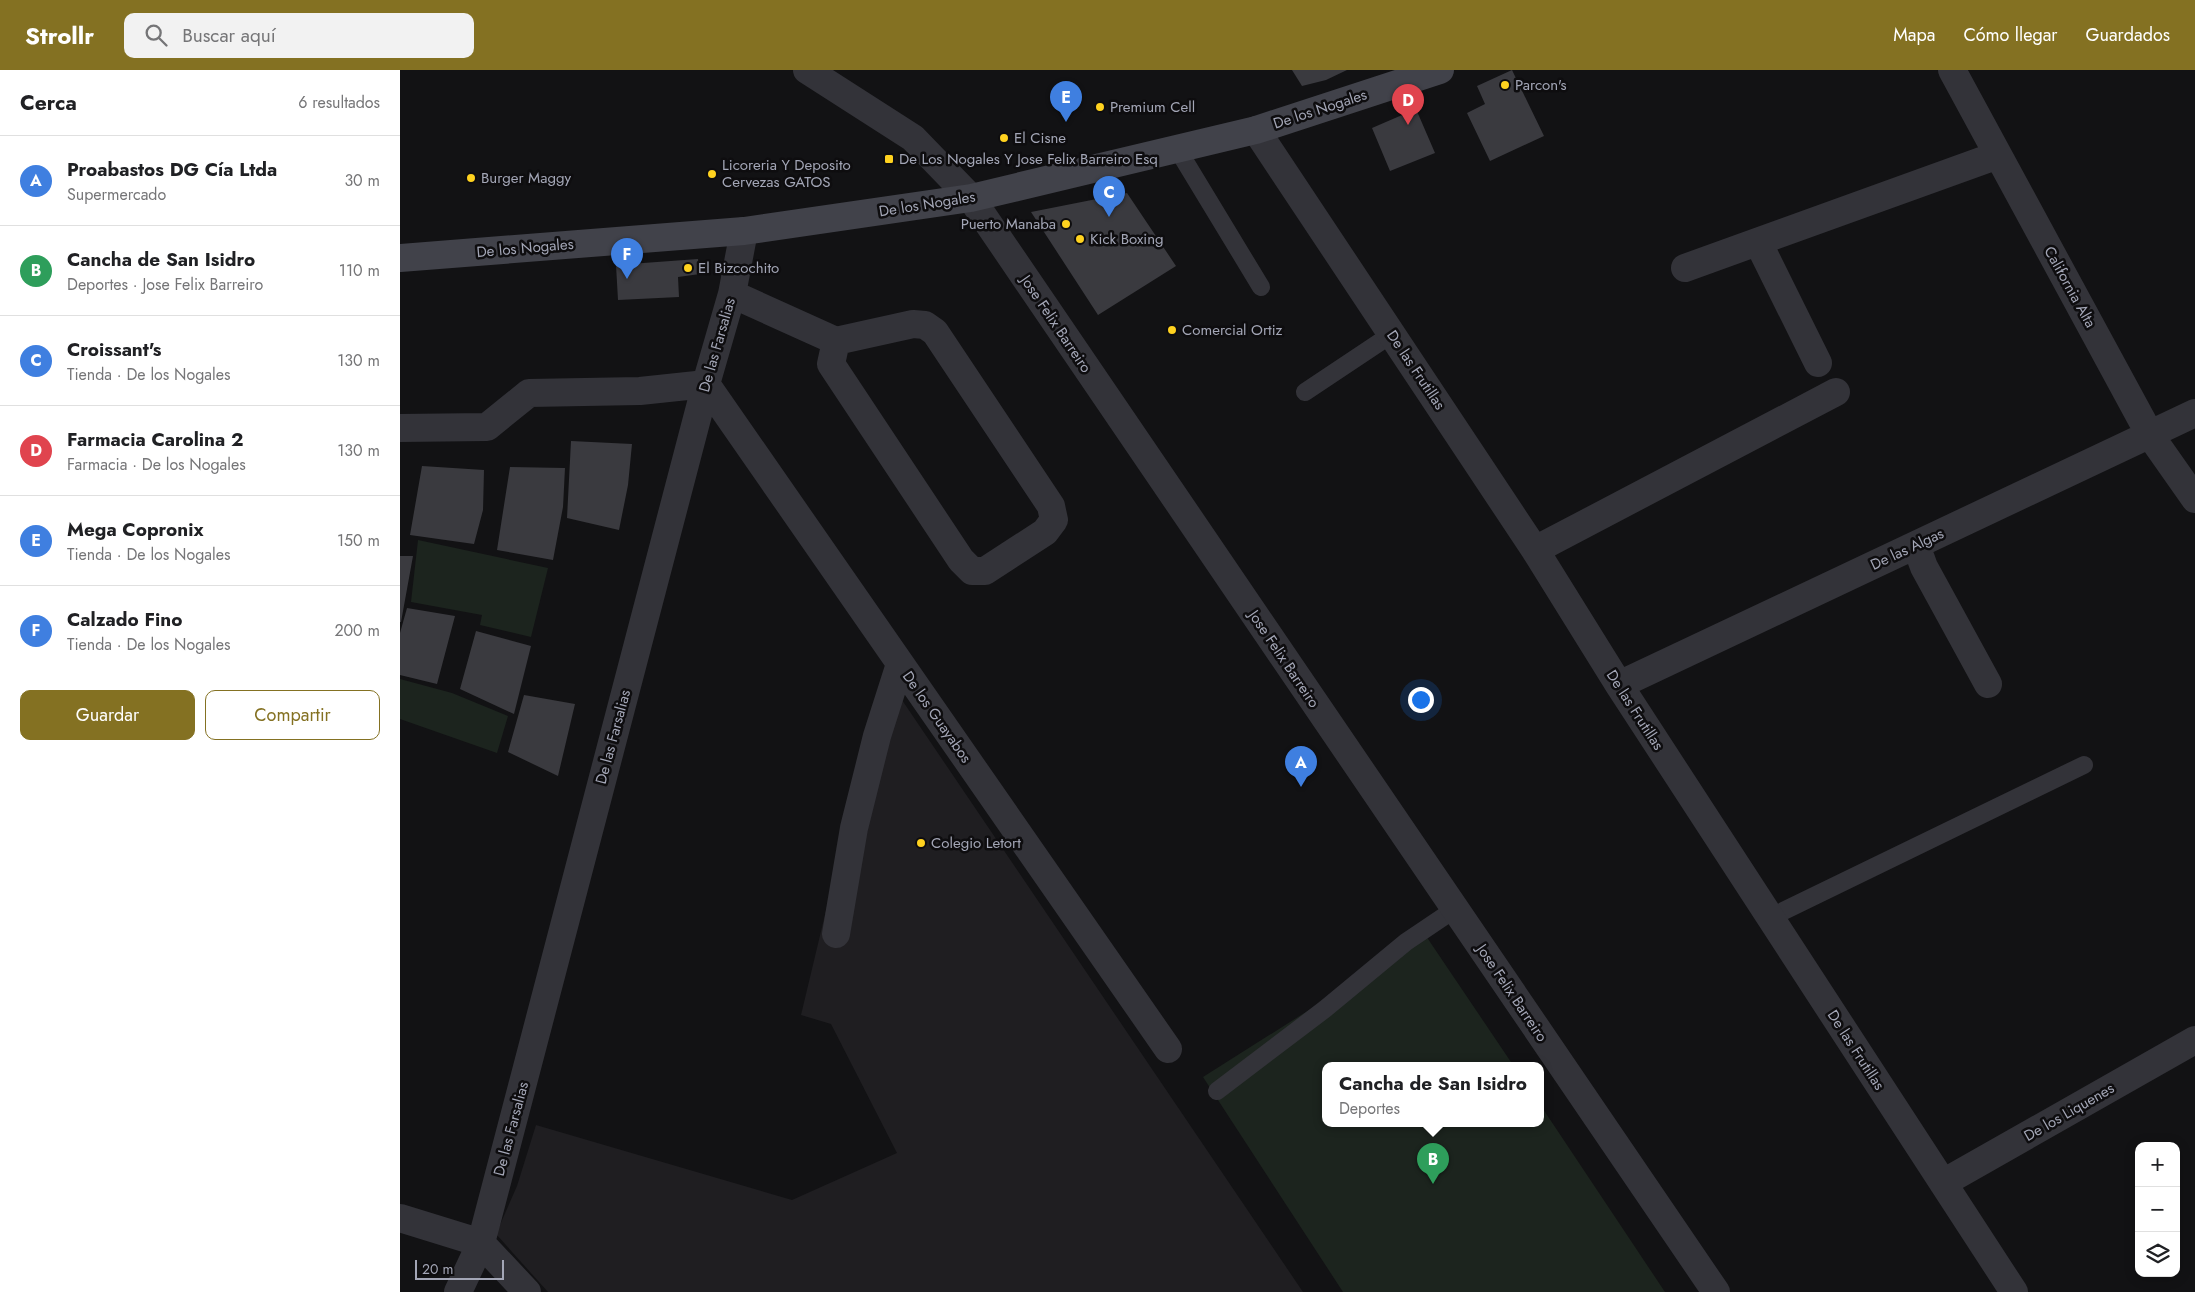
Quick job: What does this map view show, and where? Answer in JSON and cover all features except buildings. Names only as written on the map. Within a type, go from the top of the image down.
[{"type":"street","name":"Jose Felix Barreiro","points":[[807,70],[913,138],[971,198],[1716,1292]]},
{"type":"street","name":"De los Nogales","points":[[400,258],[744,230],[971,198],[1256,130],[1440,70]]},
{"type":"street","name":"California Alta","points":[[1952,70],[2150,435],[2195,499]]},
{"type":"street","name":"De las Frutillas","points":[[1256,130],[1535,550],[1619,685],[1769,918],[2014,1292]]},
{"type":"street","points":[[1685,268],[1998,155]]},
{"type":"street","name":"De las Farsalias","points":[[458,1292],[481,1243],[706,384],[732,294],[744,230]]},
{"type":"street","points":[[1758,242],[1818,363]]},
{"type":"street","points":[[732,294],[836,341],[914,324],[925,325],[935,332],[1051,506],[1054,520],[1045,532],[985,571],[972,571],[961,560],[831,364],[836,341]]},
{"type":"street","points":[[400,428],[487,426],[529,393],[640,391],[706,384]]},
{"type":"street","name":"De los Guayabos","points":[[706,384],[1168,1049]]},
{"type":"street","points":[[1535,550],[1836,392]]},
{"type":"street","name":"De las Algas","points":[[1619,685],[2195,413]]},
{"type":"street","points":[[1916,545],[1924,567],[1988,684]]},
{"type":"street","points":[[836,934],[854,828],[877,736],[900,664]]},
{"type":"street","name":"De los Liquenes","points":[[1943,1183],[2195,1040]]},
{"type":"street","points":[[400,1218],[481,1243],[527,1292]]},
{"type":"lane","points":[[1178,150],[1261,287]]},
{"type":"lane","points":[[1305,392],[1392,334]]},
{"type":"lane","points":[[1769,918],[2084,765]]},
{"type":"lane","points":[[1216,1091],[1317,1015],[1406,942],[1455,909]]},
{"type":"shaded area","points":[[418,540],[548,568],[531,637],[480,625],[482,615],[411,602]]},
{"type":"shaded area","name":"Colegio Letort","points":[[883,672],[1303,1292],[548,1292],[496,1234],[517,1186],[536,1125],[792,1200],[897,1153],[831,1024],[801,1015]]},
{"type":"shaded area","points":[[400,679],[452,693],[508,716],[497,753],[400,719]]},
{"type":"shaded area","points":[[1426,936],[1511,1062],[1322,1062],[1322,1127],[1544,1127],[1544,1110],[1665,1292],[1343,1292],[1203,1077]]},
{"type":"place","name":"Parcon's","points":[[1505,85]]},
{"type":"place","name":"Premium Cell","points":[[1100,107]]},
{"type":"place","name":"Mega Copronix","points":[[1066,122]]},
{"type":"place","name":"Farmacia Carolina 2","points":[[1408,125]]},
{"type":"place","name":"El Cisne","points":[[1004,138]]},
{"type":"place","name":"De Los Nogales Y Jose Felix Barreiro Esq","points":[[889,159]]},
{"type":"place","name":"Licoreria Y Deposito Cervezas GATOS","points":[[712,174]]},
{"type":"place","name":"Burger Maggy","points":[[471,178]]},
{"type":"place","name":"Croissant's","points":[[1109,217]]},
{"type":"place","name":"Puerto Manaba","points":[[1066,224]]},
{"type":"place","name":"Kick Boxing","points":[[1080,239]]},
{"type":"place","name":"El Bizcochito","points":[[688,268]]},
{"type":"place","name":"Calzado Fino","points":[[627,279]]},
{"type":"place","name":"Comercial Ortiz","points":[[1172,330]]},
{"type":"place","name":"Proabastos DG Cía Ltda","points":[[1301,787]]},
{"type":"place","name":"Colegio Letort","points":[[921,843]]},
{"type":"place","name":"Cancha de San Isidro","points":[[1433,1184]]}]
